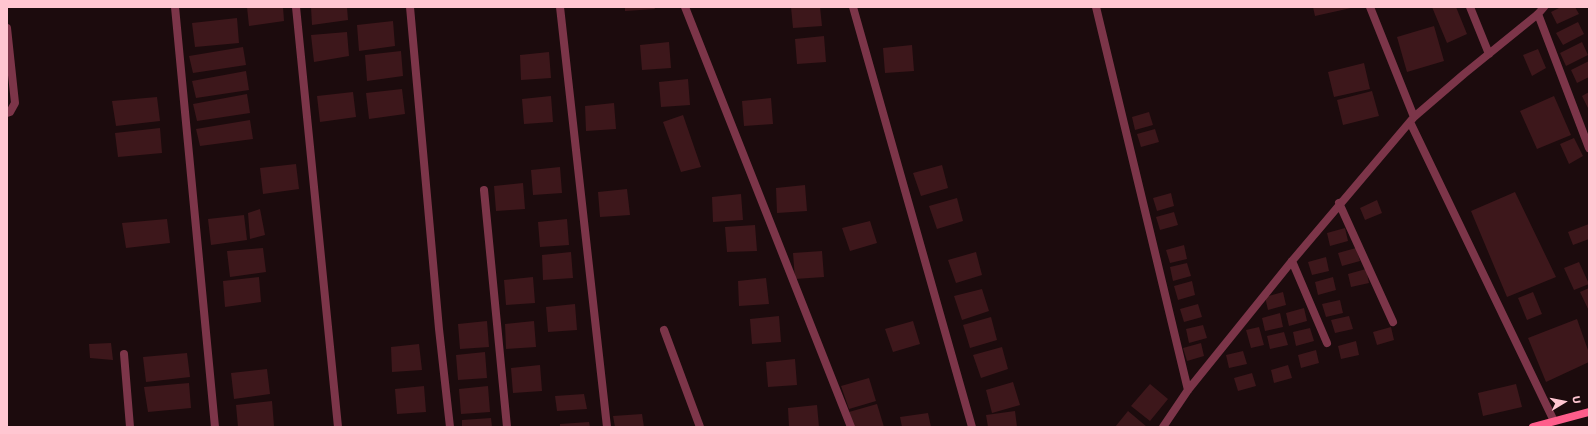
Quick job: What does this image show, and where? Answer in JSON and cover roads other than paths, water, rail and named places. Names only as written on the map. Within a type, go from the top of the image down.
[{"type":"street","points":[[175,7],[215,427]]},
{"type":"street","points":[[296,7],[338,427]]},
{"type":"street","points":[[410,7],[450,427]]},
{"type":"street","points":[[560,7],[608,427]]},
{"type":"street","points":[[685,7],[851,427]]},
{"type":"street","points":[[853,7],[972,427]]},
{"type":"street","points":[[1096,7],[1188,390]]},
{"type":"street","points":[[1370,7],[1412,119],[1554,421]]},
{"type":"street","points":[[1470,7],[1489,54]]},
{"type":"street","points":[[1163,427],[1188,390],[1292,261],[1339,203],[1412,119],[1538,14],[1544,7]]},
{"type":"street","points":[[1538,14],[1589,148]]},
{"type":"street","points":[[7,28],[15,103],[13,108],[7,113]]},
{"type":"street","points":[[484,190],[507,427]]},
{"type":"street","points":[[1339,203],[1393,322]]},
{"type":"street","points":[[1292,261],[1327,343]]},
{"type":"street","points":[[664,330],[700,427]]},
{"type":"street","points":[[124,354],[130,427]]},
{"type":"street","points":[[1533,427],[1589,412]]}]
